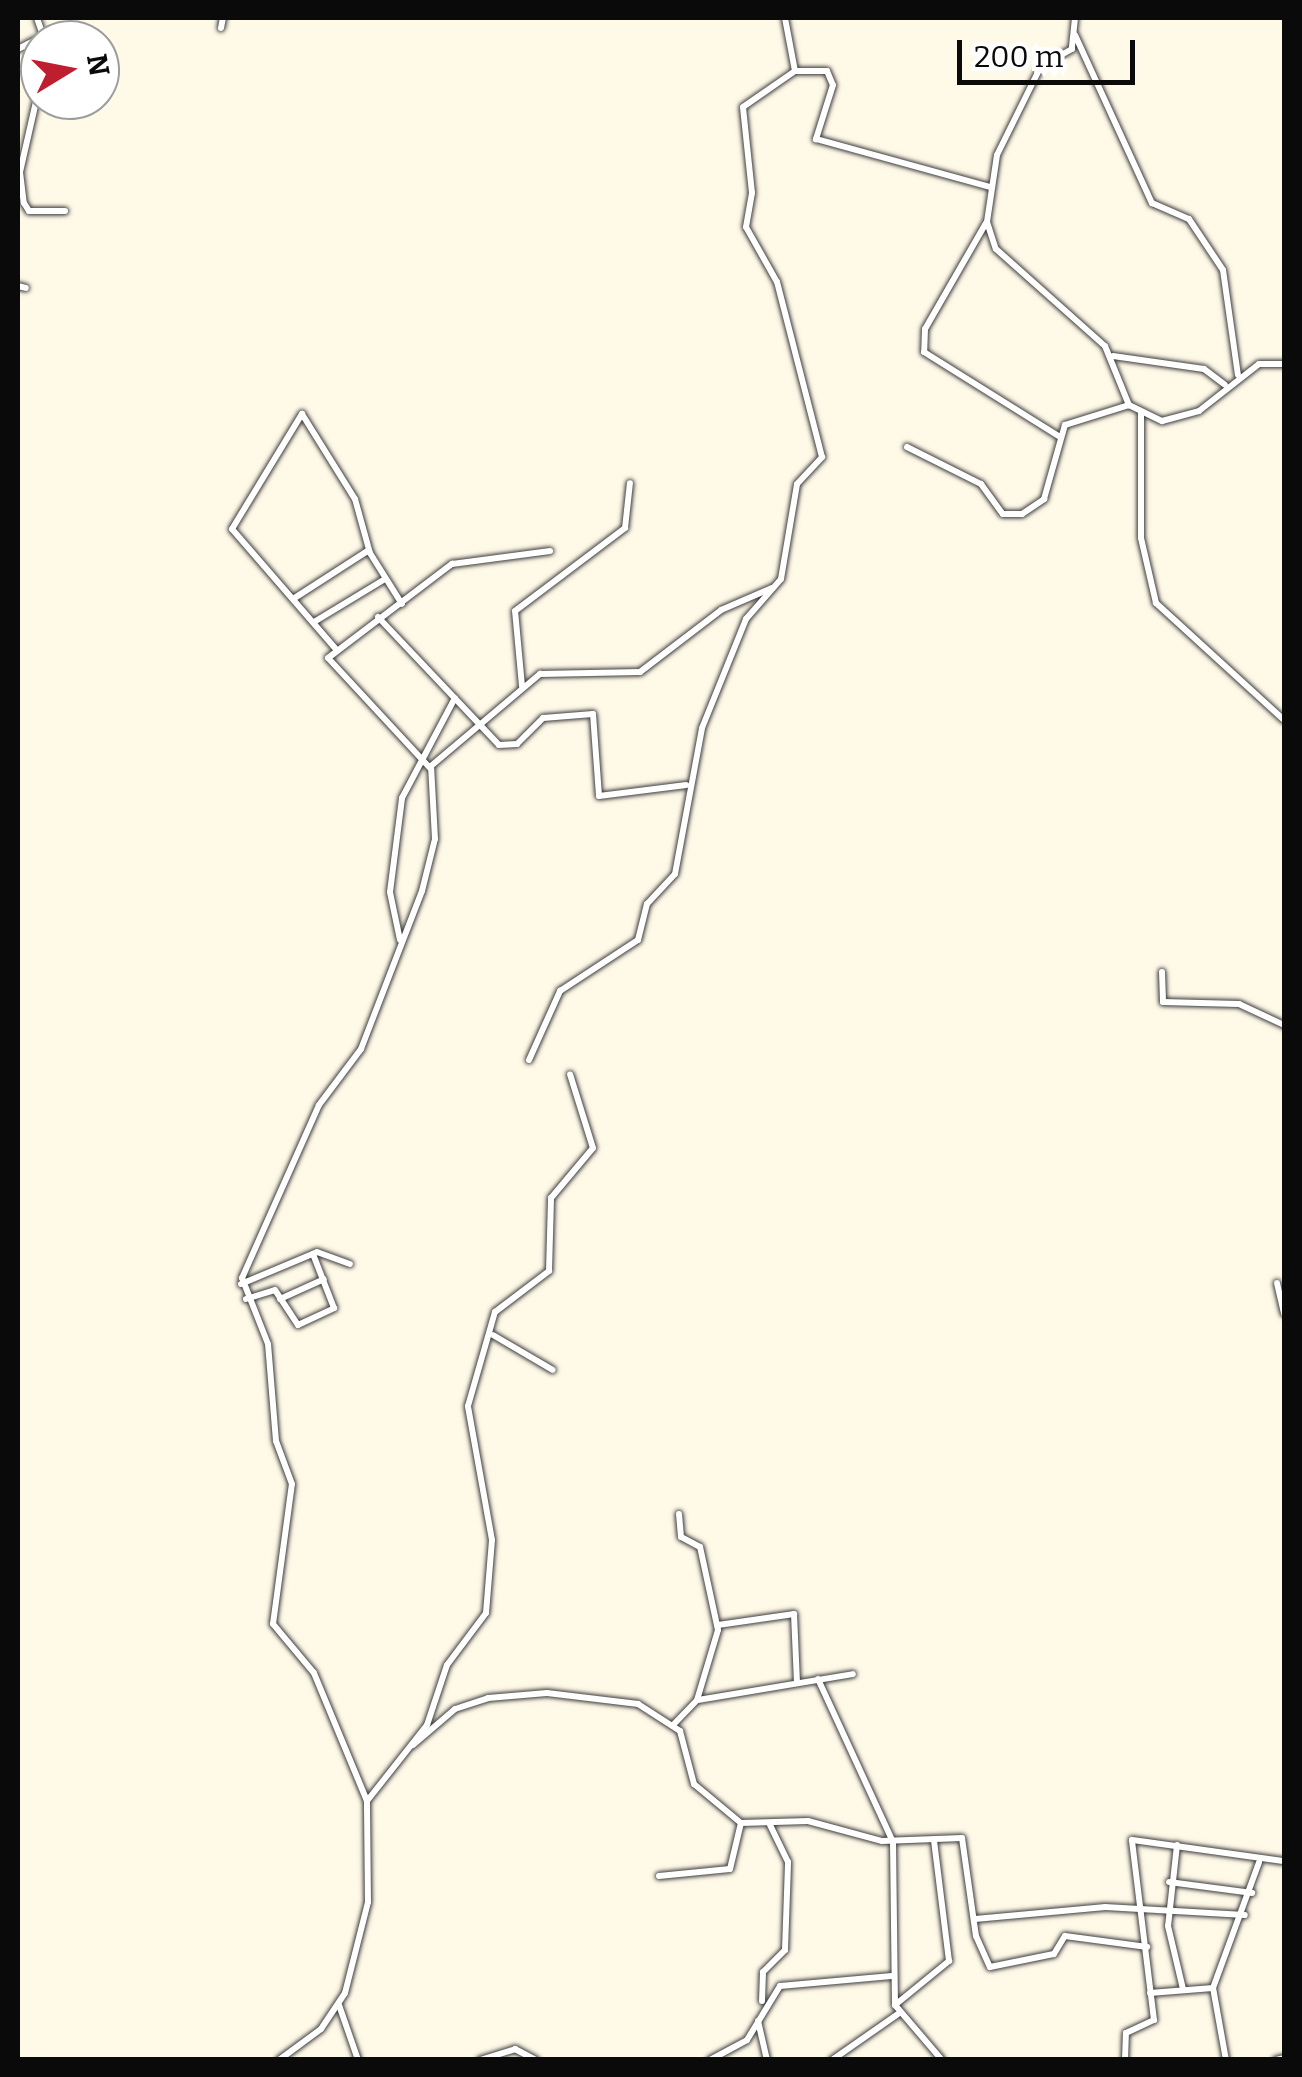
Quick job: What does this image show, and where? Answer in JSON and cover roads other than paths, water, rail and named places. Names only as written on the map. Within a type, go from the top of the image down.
[{"type":"street","points":[[222,18],[222,28]]},
{"type":"street","points":[[785,18],[796,71]]},
{"type":"street","points":[[1060,438],[924,352],[925,329],[987,222],[990,188],[1035,75],[1068,54],[1075,34],[1075,18]]},
{"type":"street","points":[[1075,34],[1152,202],[1189,219],[1222,270],[1238,375]]},
{"type":"street","points":[[528,1060],[565,984],[638,939],[647,904],[680,860],[686,786],[739,632],[784,566],[786,510],[823,449],[777,282],[747,235],[743,108],[796,71],[830,77],[816,139],[990,188]]},
{"type":"street","points":[[32,120],[20,172],[24,202],[30,211],[65,211]]},
{"type":"street","points":[[987,222],[1018,275],[1112,356],[1129,406]]},
{"type":"street","points":[[1112,356],[1204,369],[1225,384]]},
{"type":"street","points":[[907,447],[968,475],[1008,515],[1040,506],[1060,438],[1077,416],[1129,406],[1174,422],[1238,375],[1284,364]]},
{"type":"street","points":[[1141,412],[1141,538],[1156,603],[1284,720]]},
{"type":"street","points":[[335,648],[232,527],[302,414],[356,498],[370,550],[402,604]]},
{"type":"street","points":[[522,686],[515,612],[626,528],[630,484]]},
{"type":"street","points":[[294,600],[370,550]]},
{"type":"street","points":[[430,768],[415,760],[328,662],[335,648],[378,616],[402,604],[454,563],[550,552]]},
{"type":"street","points":[[314,623],[386,579]]},
{"type":"street","points":[[430,768],[479,721],[522,686],[545,673],[640,672],[721,610],[772,588]]},
{"type":"street","points":[[378,616],[507,748],[543,718],[595,715],[599,796],[686,786]]},
{"type":"street","points":[[400,940],[391,918],[394,839],[415,760],[455,698]]},
{"type":"street","points":[[279,2060],[339,2005],[368,1902],[367,1801],[311,1668],[273,1624],[292,1484],[276,1441],[268,1344],[241,1284],[320,1105],[360,1052],[435,841],[430,768]]},
{"type":"street","points":[[1162,972],[1163,1002],[1239,1004],[1284,1024]]},
{"type":"street","points":[[413,1745],[447,1665],[486,1613],[492,1540],[468,1412],[494,1335],[496,1310],[549,1271],[551,1198],[592,1148],[570,1074]]},
{"type":"street","points":[[241,1284],[312,1254],[350,1264]]},
{"type":"street","points":[[246,1299],[274,1290],[298,1325],[326,1313],[335,1304],[312,1254]]},
{"type":"street","points":[[280,1299],[324,1279]]},
{"type":"street","points":[[1277,1282],[1284,1313]]},
{"type":"street","points":[[494,1335],[553,1370]]},
{"type":"street","points":[[674,1724],[697,1700],[718,1625],[700,1547],[682,1536],[678,1514]]},
{"type":"street","points":[[718,1625],[796,1615],[796,1682]]},
{"type":"street","points":[[697,1700],[852,1674]]},
{"type":"street","points":[[818,1680],[893,1842],[892,1976],[896,2010],[942,2060]]},
{"type":"street","points":[[367,1801],[413,1745],[460,1706],[506,1694],[629,1702],[674,1724],[694,1784],[741,1823],[808,1822],[893,1842],[964,1840],[974,1919],[990,1967],[1054,1954],[1065,1936],[1147,1948]]},
{"type":"street","points":[[658,1876],[728,1870],[741,1823]]},
{"type":"street","points":[[710,2060],[746,2040],[762,2003],[763,1972],[784,1955],[787,1858],[769,1824]]},
{"type":"street","points":[[832,2060],[896,2010],[949,1961],[934,1840]]},
{"type":"street","points":[[1125,2060],[1126,2033],[1154,2020],[1132,1840],[1259,1862],[1284,1860]]},
{"type":"street","points":[[1177,1845],[1169,1882],[1169,1913],[1183,1989]]},
{"type":"street","points":[[1226,2060],[1213,1988],[1245,1914],[1259,1862]]},
{"type":"street","points":[[1169,1882],[1252,1893]]},
{"type":"street","points":[[974,1919],[1141,1909],[1245,1914]]},
{"type":"street","points":[[762,2003],[801,1979],[892,1976]]},
{"type":"street","points":[[1150,1992],[1213,1988]]},
{"type":"street","points":[[339,2005],[358,2060]]},
{"type":"street","points":[[757,2015],[767,2060]]},
{"type":"street","points":[[480,2060],[515,2049],[536,2060]]},
{"type":"street","points":[[1276,2060],[1284,2058]]}]
